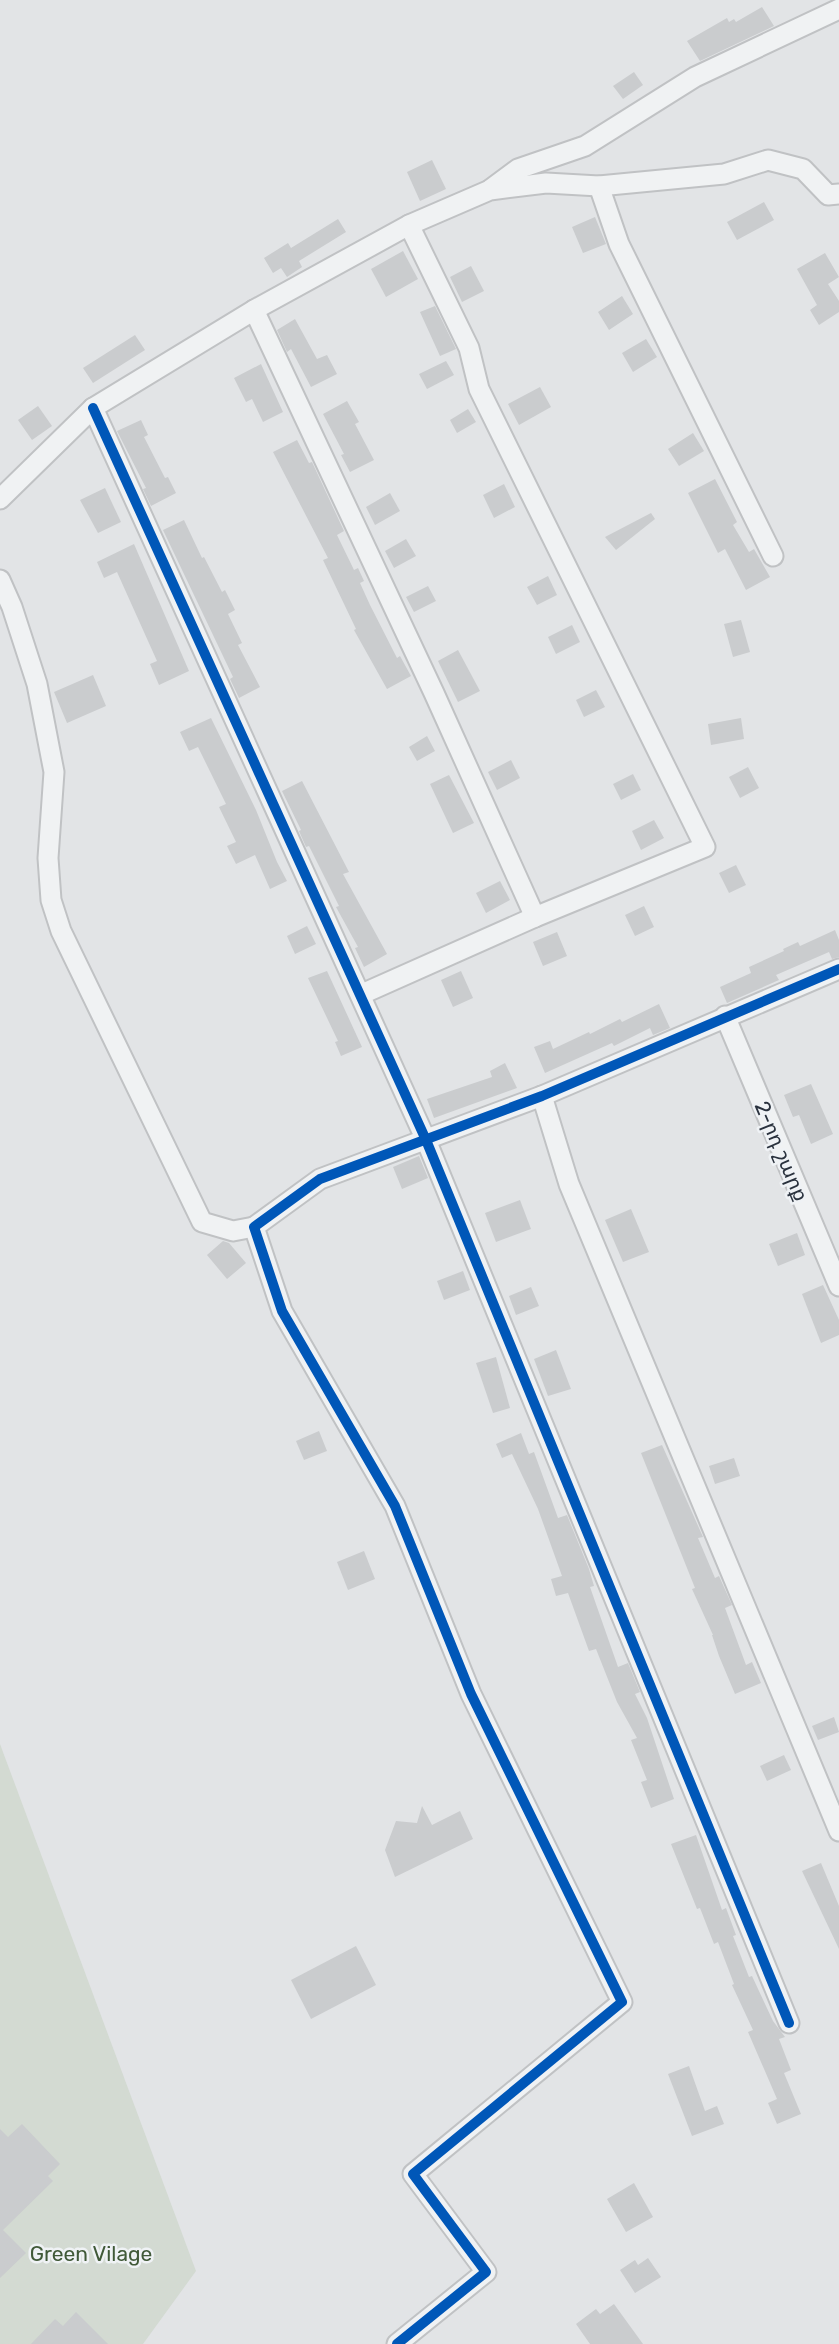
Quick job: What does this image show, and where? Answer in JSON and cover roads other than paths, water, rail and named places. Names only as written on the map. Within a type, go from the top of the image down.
[{"type":"street","points":[[0,499],[93,408],[254,310],[410,225],[490,190],[518,169],[585,146],[695,76],[839,9]]},
{"type":"street","points":[[490,190],[547,183],[599,186],[724,174],[768,160],[803,169],[834,195],[839,214]]},
{"type":"street","points":[[599,186],[625,256],[773,556]]},
{"type":"street","points":[[362,994],[535,917],[705,847],[479,388],[469,348],[410,225]]},
{"type":"street","points":[[254,310],[434,693],[535,917]]},
{"type":"street","points":[[93,408],[362,994],[426,1140],[789,2023]]},
{"type":"street","points":[[0,580],[12,607],[37,684],[54,772],[48,858],[51,900],[61,931],[202,1222],[233,1231],[254,1227],[320,1179],[542,1096],[839,969]]},
{"type":"street","name":"2-րդ շարք","points":[[725,1016],[839,1286]]},
{"type":"street","points":[[542,1096],[569,1184],[839,1831]]},
{"type":"street","points":[[254,1227],[282,1311],[395,1506],[471,1694],[622,2002],[413,2174],[486,2272],[397,2344]]},
{"type":"park label","name":"Green Vilage","points":[[91,2253]]}]
